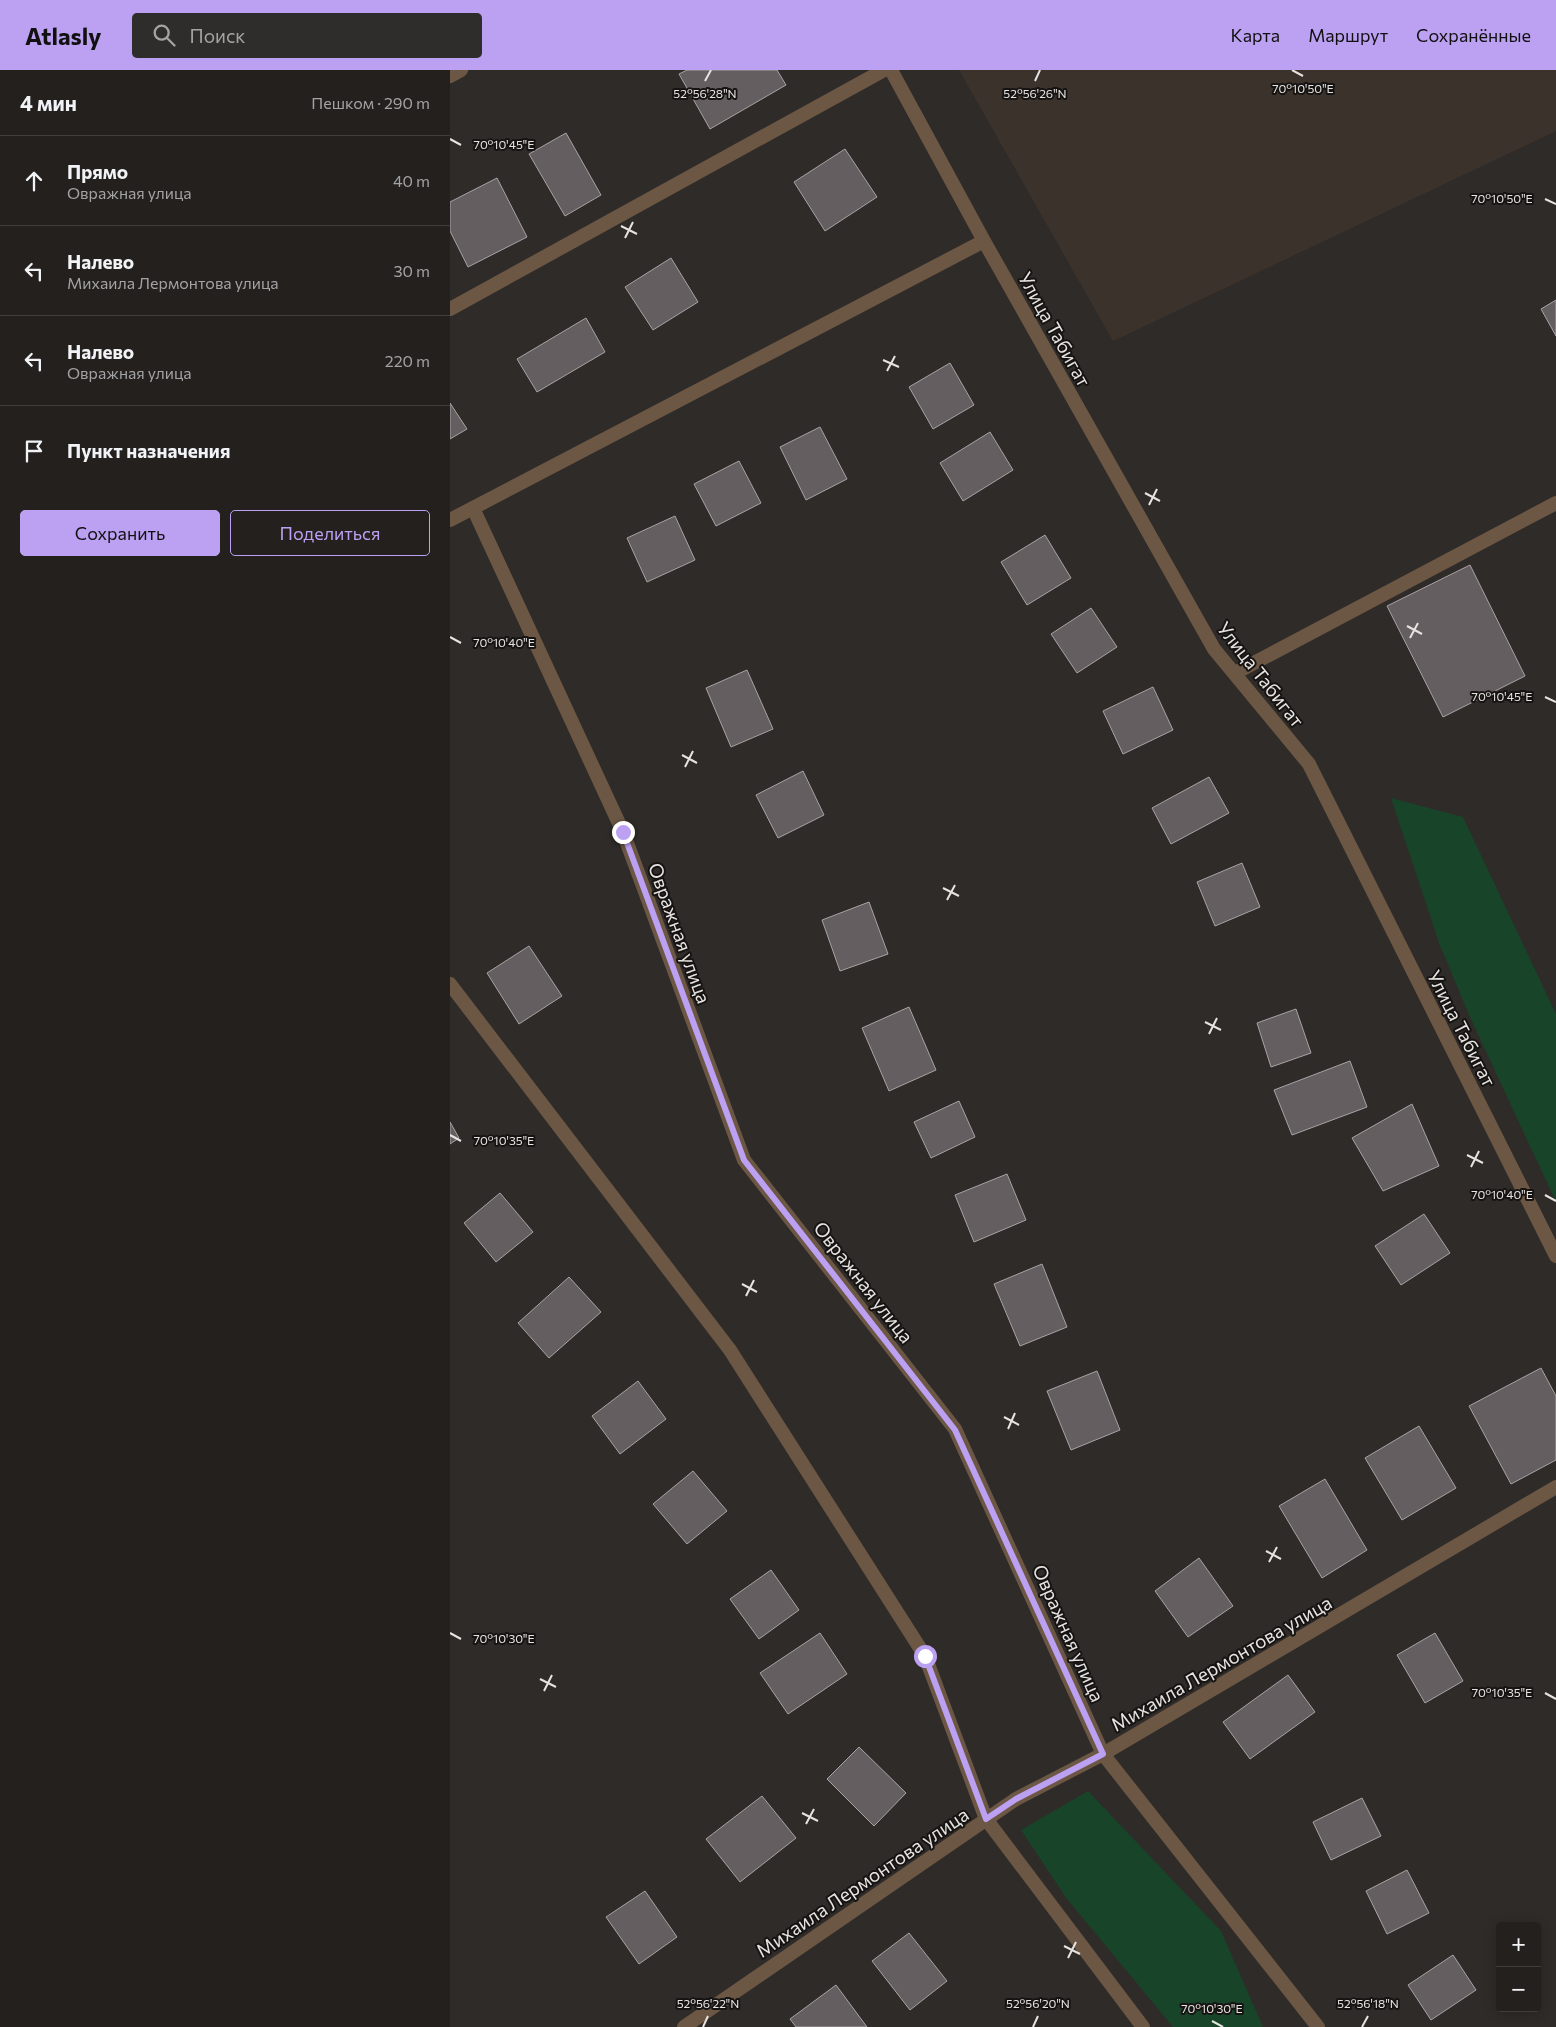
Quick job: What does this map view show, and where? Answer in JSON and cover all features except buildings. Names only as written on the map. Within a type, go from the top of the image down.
[{"type":"street","points":[[450,76],[460,70]]},
{"type":"street","points":[[450,309],[884,70]]},
{"type":"street","name":"Улица Табигат","points":[[891,70],[984,241],[1214,649],[1308,764],[1556,1256]]},
{"type":"street","points":[[450,520],[984,241]]},
{"type":"street","points":[[1235,674],[1556,502]]},
{"type":"street","name":"Овражная улица","points":[[473,508],[623,832],[744,1160],[955,1430],[1103,1754],[1318,2027]]},
{"type":"street","points":[[450,984],[730,1350],[925,1656],[986,1819],[1143,2027]]},
{"type":"street","name":"Михаила Лермонтова улица","points":[[684,2027],[1016,1799],[1103,1754],[1556,1487]]},
{"type":"shaded area","points":[[959,70],[1556,70],[1556,131],[1113,341]]},
{"type":"green space","points":[[1391,798],[1463,817],[1556,1014],[1556,1202],[1469,1015],[1439,943]]},
{"type":"green space","points":[[1088,1791],[1221,1931],[1263,2027],[1173,2027],[1067,1899],[1021,1830]]},
{"type":"route","points":[[623,832],[744,1160],[955,1430],[1103,1754],[1016,1799],[986,1819],[925,1656]]}]
